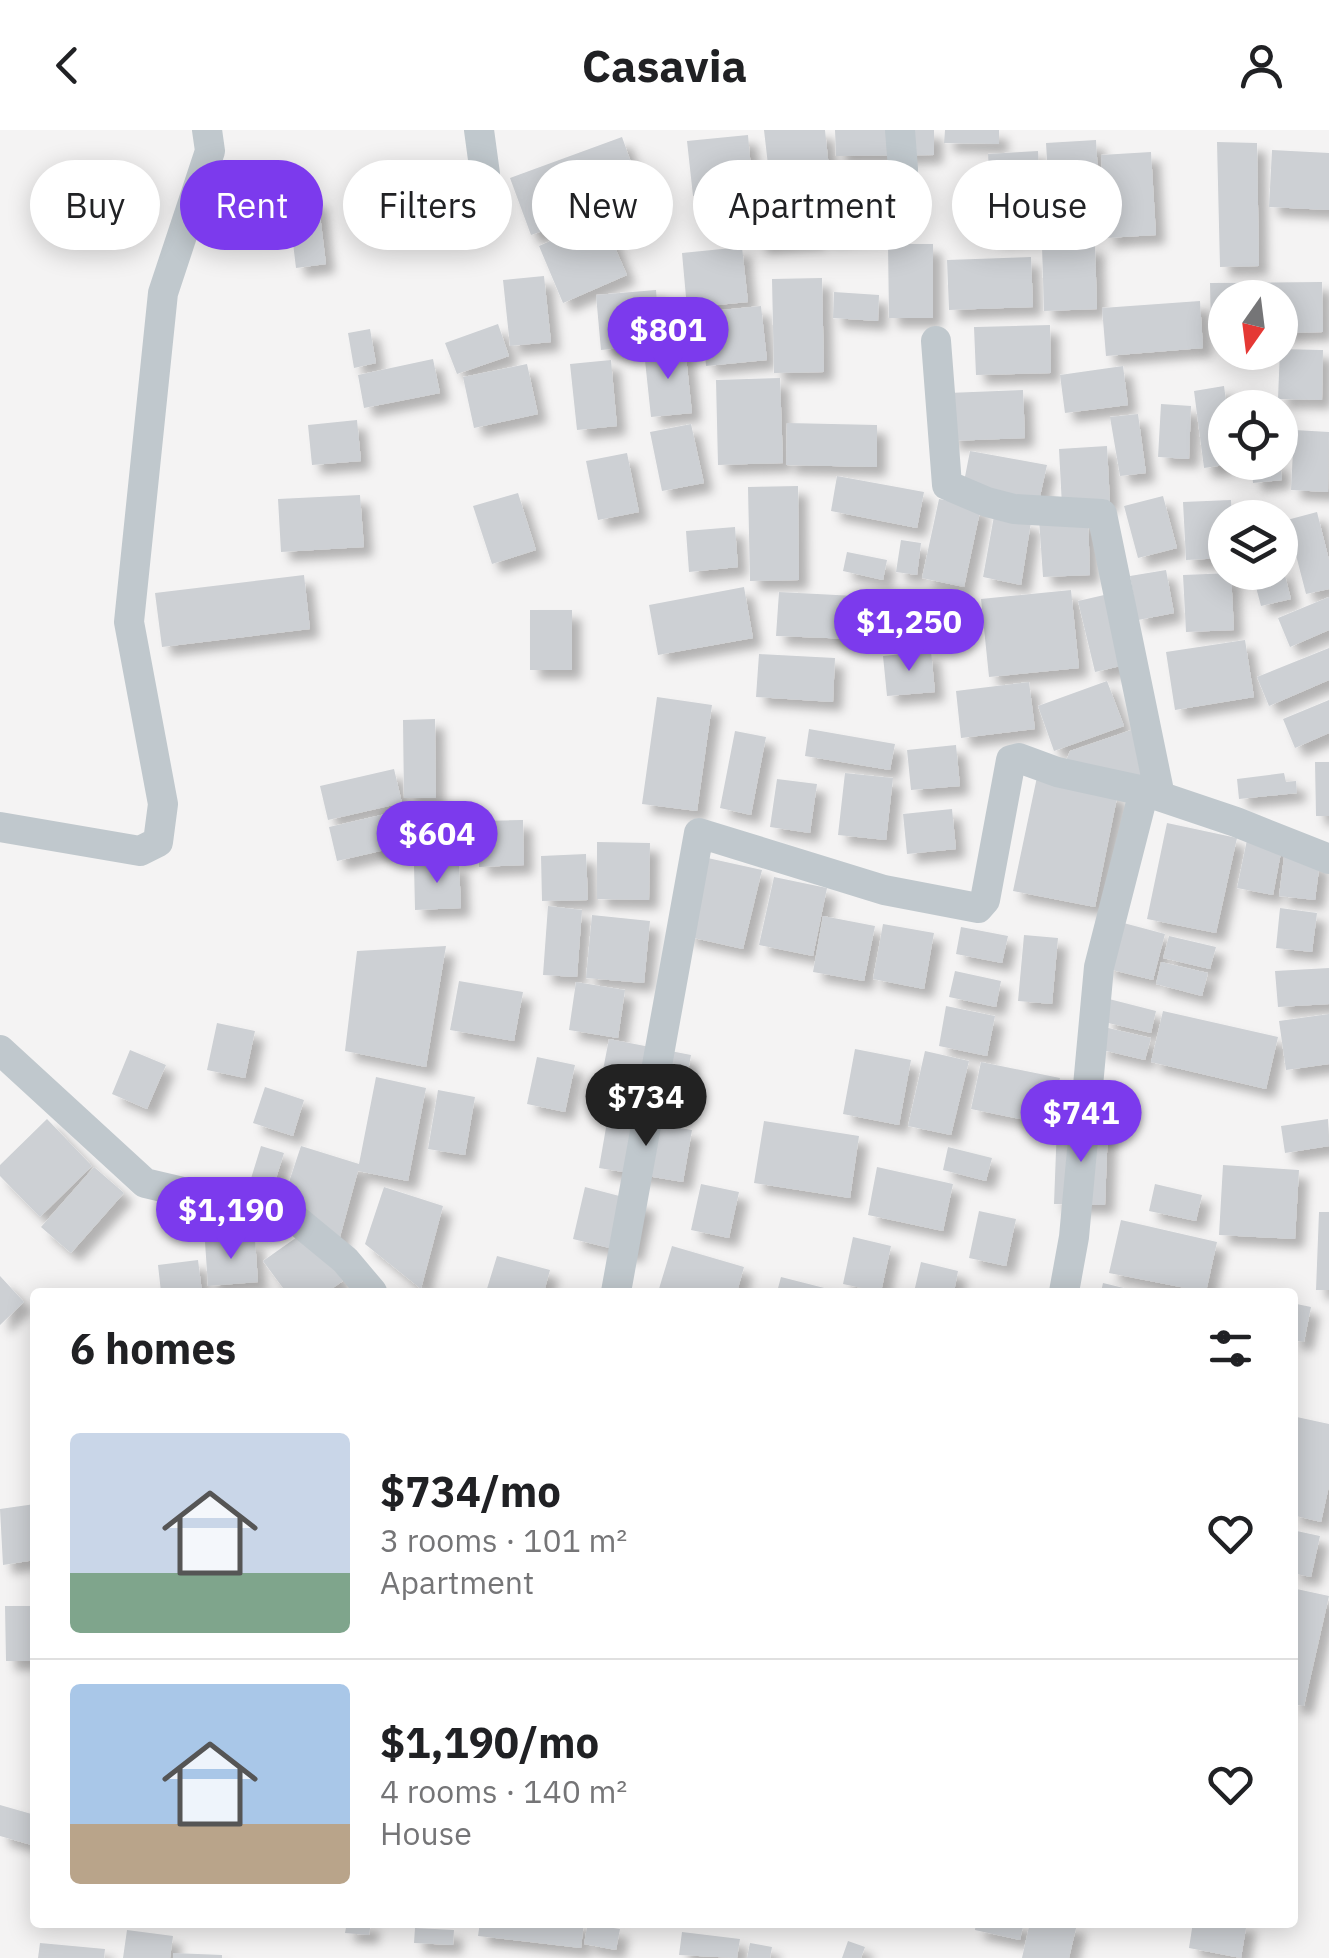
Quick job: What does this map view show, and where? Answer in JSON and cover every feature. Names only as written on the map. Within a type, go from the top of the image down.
[{"type":"street","points":[[0,827],[140,850],[158,842],[162,804],[129,622],[163,293],[210,151],[206,130]]},
{"type":"street","points":[[480,130],[483,160]]},
{"type":"street","points":[[900,130],[902,160]]},
{"type":"street","points":[[936,341],[947,485],[987,502],[1014,508],[1102,514],[1152,794],[1099,966],[1074,1237],[1065,1288]]},
{"type":"street","points":[[617,1288],[699,833],[884,890],[978,908],[986,900],[1011,760],[1019,758],[1057,772],[1152,794],[1329,859]]},
{"type":"street","points":[[0,1050],[145,1183],[294,1218],[344,1260],[368,1288]]},
{"type":"building","points":[[764,130],[825,130],[828,160],[767,160]]},
{"type":"building","points":[[835,130],[934,130],[934,155],[836,156]]},
{"type":"building","points":[[945,130],[999,130],[999,144],[944,143]]},
{"type":"building","points":[[748,135],[750,160],[693,160],[693,196],[687,141]]},
{"type":"building","points":[[622,137],[630,160],[559,160]]},
{"type":"building","points":[[1096,140],[1097,160],[1047,160],[1046,143]]},
{"type":"building","points":[[1217,142],[1257,143],[1259,266],[1220,267]]},
{"type":"building","points":[[1272,150],[1329,153],[1329,210],[1269,207]]},
{"type":"building","points":[[1038,151],[1039,160],[988,160],[988,154]]},
{"type":"building","points":[[1151,152],[1156,235],[1122,237],[1122,160],[1101,160],[1101,155]]},
{"type":"building","points":[[532,170],[531,235],[512,183],[512,177]]},
{"type":"building","points":[[323,239],[326,264],[296,268],[294,250],[323,250]]},
{"type":"building","points":[[933,244],[933,318],[889,318],[888,250],[932,250]]},
{"type":"building","points":[[541,250],[616,250],[627,275],[563,303]]},
{"type":"building","points":[[742,250],[748,302],[687,308],[682,253]]},
{"type":"building","points":[[1042,250],[1095,250],[1097,309],[1044,311]]},
{"type":"building","points":[[1031,257],[1033,307],[949,310],[947,260]]},
{"type":"building","points":[[544,276],[551,342],[510,346],[503,280]]},
{"type":"building","points":[[822,278],[824,372],[774,373],[772,279]]},
{"type":"building","points":[[1298,282],[1322,282],[1323,332],[1298,333]]},
{"type":"building","points":[[656,290],[661,344],[601,350],[596,295]]},
{"type":"building","points":[[834,292],[879,295],[878,321],[833,318]]},
{"type":"building","points":[[1200,301],[1203,348],[1106,356],[1102,308]]},
{"type":"building","points":[[761,306],[767,360],[706,366],[701,312]]},
{"type":"building","points":[[498,324],[509,356],[457,374],[445,343]]},
{"type":"building","points":[[1050,325],[1051,373],[976,375],[974,327]]},
{"type":"building","points":[[370,329],[376,363],[354,368],[348,333]]},
{"type":"building","points":[[685,347],[692,413],[651,417],[644,351]]},
{"type":"building","points":[[1298,349],[1323,350],[1322,400],[1298,399],[1298,390],[1278,390],[1279,370],[1298,370]]},
{"type":"building","points":[[433,359],[440,393],[364,408],[358,375]]},
{"type":"building","points":[[611,360],[617,426],[577,430],[570,364]]},
{"type":"building","points":[[527,364],[538,414],[474,428],[463,377]]},
{"type":"building","points":[[1123,366],[1128,405],[1065,413],[1060,375]]},
{"type":"building","points":[[780,378],[783,463],[718,465],[716,380]]},
{"type":"building","points":[[1224,386],[1225,390],[1208,390],[1208,467],[1204,468],[1194,391]]},
{"type":"building","points":[[1023,390],[1025,438],[950,441],[948,393]]},
{"type":"building","points":[[1161,404],[1191,406],[1189,459],[1158,457]]},
{"type":"building","points":[[1138,414],[1146,473],[1120,476],[1110,417]]},
{"type":"building","points":[[357,420],[361,461],[312,465],[308,425]]},
{"type":"building","points":[[787,423],[877,425],[877,467],[786,465]]},
{"type":"building","points":[[691,424],[704,483],[662,491],[650,432]]},
{"type":"building","points":[[1298,430],[1329,432],[1328,492],[1291,490],[1292,480],[1298,480]]},
{"type":"building","points":[[1107,446],[1110,503],[1062,506],[1059,449]]},
{"type":"building","points":[[970,451],[1047,465],[1039,501],[963,487]]},
{"type":"building","points":[[627,453],[639,512],[598,520],[586,461]]},
{"type":"building","points":[[837,476],[924,492],[917,528],[831,511]]},
{"type":"building","points":[[798,486],[799,580],[750,581],[748,487]]},
{"type":"building","points":[[518,493],[536,550],[492,564],[473,506]]},
{"type":"building","points":[[360,495],[364,547],[281,552],[278,499]]},
{"type":"building","points":[[1163,496],[1177,548],[1138,558],[1124,506]]},
{"type":"building","points":[[939,499],[981,507],[964,587],[922,578]]},
{"type":"building","points":[[1208,501],[1208,559],[1186,560],[1183,502]]},
{"type":"building","points":[[1317,512],[1329,560],[1329,589],[1306,594],[1298,563],[1298,517]]},
{"type":"building","points":[[994,516],[1031,522],[1021,585],[983,577]]},
{"type":"building","points":[[1088,517],[1090,575],[1043,577],[1039,519]]},
{"type":"building","points":[[735,527],[738,567],[689,572],[686,531]]},
{"type":"building","points":[[901,540],[921,543],[917,575],[896,572]]},
{"type":"building","points":[[847,552],[887,560],[883,580],[843,571]]},
{"type":"building","points":[[1166,570],[1174,613],[1138,620],[1130,576]]},
{"type":"building","points":[[1208,574],[1208,590],[1232,590],[1234,630],[1186,632],[1183,575]]},
{"type":"building","points":[[304,575],[310,629],[162,647],[155,593]]},
{"type":"building","points":[[744,587],[753,638],[658,655],[649,605]]},
{"type":"building","points":[[1071,590],[1079,668],[989,677],[981,599]]},
{"type":"building","points":[[1257,590],[1289,590],[1291,599],[1261,606]]},
{"type":"building","points":[[779,592],[855,596],[853,639],[776,636]]},
{"type":"building","points":[[1113,593],[1129,664],[1095,672],[1078,601]]},
{"type":"building","points":[[1329,597],[1329,630],[1290,647],[1278,618]]},
{"type":"building","points":[[530,610],[572,610],[572,670],[530,670]]},
{"type":"building","points":[[1245,640],[1254,697],[1175,710],[1166,652]]},
{"type":"building","points":[[1329,648],[1329,680],[1269,706],[1257,677]]},
{"type":"building","points":[[931,651],[935,692],[887,696],[883,656]]},
{"type":"building","points":[[759,654],[835,658],[833,702],[756,697]]},
{"type":"building","points":[[1107,681],[1124,726],[1054,751],[1038,706]]},
{"type":"building","points":[[1029,682],[1035,729],[961,738],[956,691]]},
{"type":"building","points":[[657,697],[712,705],[697,811],[642,804]]},
{"type":"building","points":[[1329,700],[1329,733],[1295,748],[1283,719]]},
{"type":"building","points":[[435,719],[436,798],[404,798],[403,720]]},
{"type":"building","points":[[1140,727],[1147,787],[1064,766],[1070,751]]},
{"type":"building","points":[[809,729],[895,744],[890,770],[805,756]]},
{"type":"building","points":[[735,731],[766,737],[751,815],[720,808]]},
{"type":"building","points":[[956,745],[960,786],[911,790],[907,750]]},
{"type":"building","points":[[1315,762],[1329,762],[1329,816],[1316,816]]},
{"type":"building","points":[[394,769],[402,803],[328,820],[320,786]]},
{"type":"building","points":[[845,773],[893,778],[886,840],[838,835]]},
{"type":"building","points":[[1284,773],[1286,782],[1296,781],[1297,793],[1239,799],[1237,779]]},
{"type":"building","points":[[1037,777],[1118,793],[1095,907],[1013,891]]},
{"type":"building","points":[[777,779],[817,784],[810,833],[770,827]]},
{"type":"building","points":[[952,809],[956,849],[907,854],[903,814]]},
{"type":"building","points":[[403,810],[411,844],[337,861],[329,827]]},
{"type":"building","points":[[523,820],[524,865],[479,867],[477,821]]},
{"type":"building","points":[[1167,823],[1237,838],[1216,933],[1147,919]]},
{"type":"building","points":[[1248,835],[1283,842],[1273,895],[1237,888]]},
{"type":"building","points":[[597,842],[650,843],[649,900],[597,899]]},
{"type":"building","points":[[586,854],[588,900],[542,901],[541,856]]},
{"type":"building","points":[[703,857],[762,870],[743,949],[685,936]]},
{"type":"building","points":[[1284,857],[1320,862],[1315,900],[1279,896]]},
{"type":"building","points":[[459,863],[461,908],[415,910],[414,864]]},
{"type":"building","points":[[774,877],[827,888],[813,956],[759,945]]},
{"type":"building","points":[[548,906],[582,910],[577,977],[543,975]]},
{"type":"building","points":[[1280,908],[1317,913],[1312,952],[1276,948]]},
{"type":"building","points":[[592,915],[650,921],[644,983],[586,978]]},
{"type":"building","points":[[823,916],[875,926],[864,981],[813,972]]},
{"type":"building","points":[[1116,921],[1165,934],[1153,980],[1104,968]]},
{"type":"building","points":[[883,924],[934,933],[924,989],[873,979]]},
{"type":"building","points":[[961,927],[1008,936],[1002,963],[956,954]]},
{"type":"building","points":[[1024,935],[1058,938],[1052,1004],[1018,1001]]},
{"type":"building","points":[[1169,936],[1216,947],[1210,969],[1163,958]]},
{"type":"building","points":[[446,946],[426,1067],[345,1051],[357,951]]},
{"type":"building","points":[[1161,962],[1208,973],[1202,996],[1156,984]]},
{"type":"building","points":[[1329,968],[1329,1004],[1278,1007],[1275,971]]},
{"type":"building","points":[[955,971],[1001,981],[996,1007],[949,997]]},
{"type":"building","points":[[459,981],[523,992],[514,1041],[450,1030]]},
{"type":"building","points":[[576,982],[625,990],[618,1038],[569,1030]]},
{"type":"building","points":[[1109,999],[1156,1011],[1151,1033],[1104,1022]]},
{"type":"building","points":[[946,1006],[995,1016],[987,1056],[939,1046]]},
{"type":"building","points":[[1163,1011],[1278,1037],[1266,1089],[1151,1062]]},
{"type":"building","points":[[1329,1014],[1329,1064],[1286,1070],[1279,1021]]},
{"type":"building","points":[[217,1023],[255,1031],[245,1078],[207,1070]]},
{"type":"building","points":[[1104,1027],[1151,1038],[1145,1060],[1098,1049]]},
{"type":"building","points":[[609,1039],[691,1055],[680,1117],[597,1101]]},
{"type":"building","points":[[855,1049],[911,1060],[899,1125],[843,1114]]},
{"type":"building","points":[[130,1050],[166,1065],[147,1109],[112,1094]]},
{"type":"building","points":[[925,1051],[969,1061],[951,1135],[908,1126]]},
{"type":"building","points":[[537,1057],[575,1065],[565,1112],[527,1104]]},
{"type":"building","points":[[981,1062],[1060,1078],[1050,1125],[971,1109]]},
{"type":"building","points":[[376,1077],[426,1088],[408,1181],[358,1171],[337,1248],[282,1203],[301,1146],[359,1164]]},
{"type":"building","points":[[265,1087],[304,1100],[293,1136],[253,1123]]},
{"type":"building","points":[[438,1090],[475,1097],[465,1155],[428,1149]]},
{"type":"building","points":[[608,1116],[692,1130],[683,1182],[599,1168]]},
{"type":"building","points":[[47,1119],[92,1166],[40,1217],[0,1176],[0,1165]]},
{"type":"building","points":[[1328,1119],[1329,1146],[1285,1153],[1281,1126]]},
{"type":"building","points":[[764,1121],[859,1136],[850,1198],[754,1183]]},
{"type":"building","points":[[1057,1125],[1108,1127],[1105,1205],[1054,1204]]},
{"type":"building","points":[[261,1146],[284,1153],[268,1204],[245,1198]]},
{"type":"building","points":[[948,1147],[992,1158],[986,1181],[943,1170]]},
{"type":"building","points":[[1223,1165],[1299,1170],[1295,1239],[1219,1235]]},
{"type":"building","points":[[94,1167],[124,1193],[71,1253],[41,1227]]},
{"type":"building","points":[[877,1167],[953,1184],[943,1231],[868,1215]]},
{"type":"building","points":[[701,1184],[739,1192],[729,1238],[691,1230]]},
{"type":"building","points":[[1155,1184],[1202,1195],[1196,1221],[1149,1211]]},
{"type":"building","points":[[384,1187],[443,1206],[421,1288],[365,1244]]},
{"type":"building","points":[[585,1187],[646,1203],[634,1254],[573,1239]]},
{"type":"building","points":[[979,1211],[1016,1219],[1006,1266],[969,1258]]},
{"type":"building","points":[[1319,1212],[1329,1212],[1329,1290],[1316,1290]]},
{"type":"building","points":[[1121,1220],[1217,1242],[1207,1288],[1186,1288],[1109,1273]]},
{"type":"building","points":[[307,1230],[343,1281],[333,1288],[283,1288],[263,1261]]},
{"type":"building","points":[[853,1237],[891,1246],[882,1288],[843,1284]]},
{"type":"building","points":[[255,1239],[258,1282],[208,1286],[205,1242]]},
{"type":"building","points":[[672,1246],[744,1267],[738,1288],[659,1288]]},
{"type":"building","points":[[497,1256],[550,1270],[545,1288],[487,1288]]},
{"type":"building","points":[[198,1260],[202,1288],[161,1288],[158,1265]]},
{"type":"building","points":[[921,1262],[958,1271],[955,1288],[915,1288]]},
{"type":"building","points":[[0,1276],[24,1302],[0,1325]]},
{"type":"building","points":[[781,1277],[824,1288],[778,1288]]},
{"type":"building","points":[[1298,1304],[1311,1307],[1304,1342],[1298,1341]]},
{"type":"building","points":[[1298,1417],[1329,1424],[1329,1486],[1321,1522],[1298,1516]]},
{"type":"building","points":[[30,1505],[30,1561],[3,1565],[0,1509]]},
{"type":"building","points":[[1298,1531],[1320,1536],[1311,1577],[1298,1574]]},
{"type":"building","points":[[1298,1589],[1329,1596],[1304,1706],[1298,1705]]},
{"type":"building","points":[[5,1606],[30,1606],[30,1661],[6,1661]]},
{"type":"building","points":[[0,1805],[30,1814],[30,1845],[0,1836]]},
{"type":"building","points":[[346,1928],[370,1928],[369,1935],[345,1933]]},
{"type":"building","points":[[415,1928],[454,1930],[453,1945],[414,1943]]},
{"type":"building","points":[[479,1928],[583,1928],[581,1948],[478,1936]]},
{"type":"building","points":[[587,1928],[620,1929],[616,1950],[584,1944]]},
{"type":"building","points":[[975,1928],[1023,1928],[1020,1940]]},
{"type":"building","points":[[1029,1928],[1076,1928],[1069,1958],[1022,1958]]},
{"type":"building","points":[[1192,1928],[1246,1928],[1241,1958],[1189,1948]]},
{"type":"building","points":[[127,1930],[173,1936],[170,1958],[123,1958]]},
{"type":"building","points":[[682,1932],[740,1939],[737,1958],[679,1955]]},
{"type":"building","points":[[848,1941],[865,1947],[861,1958],[842,1958]]},
{"type":"building","points":[[40,1943],[105,1949],[104,1958],[38,1958]]},
{"type":"building","points":[[750,1943],[772,1947],[770,1958],[747,1958]]},
{"type":"building","points":[[173,1953],[222,1955],[222,1958],[173,1958]]}]
